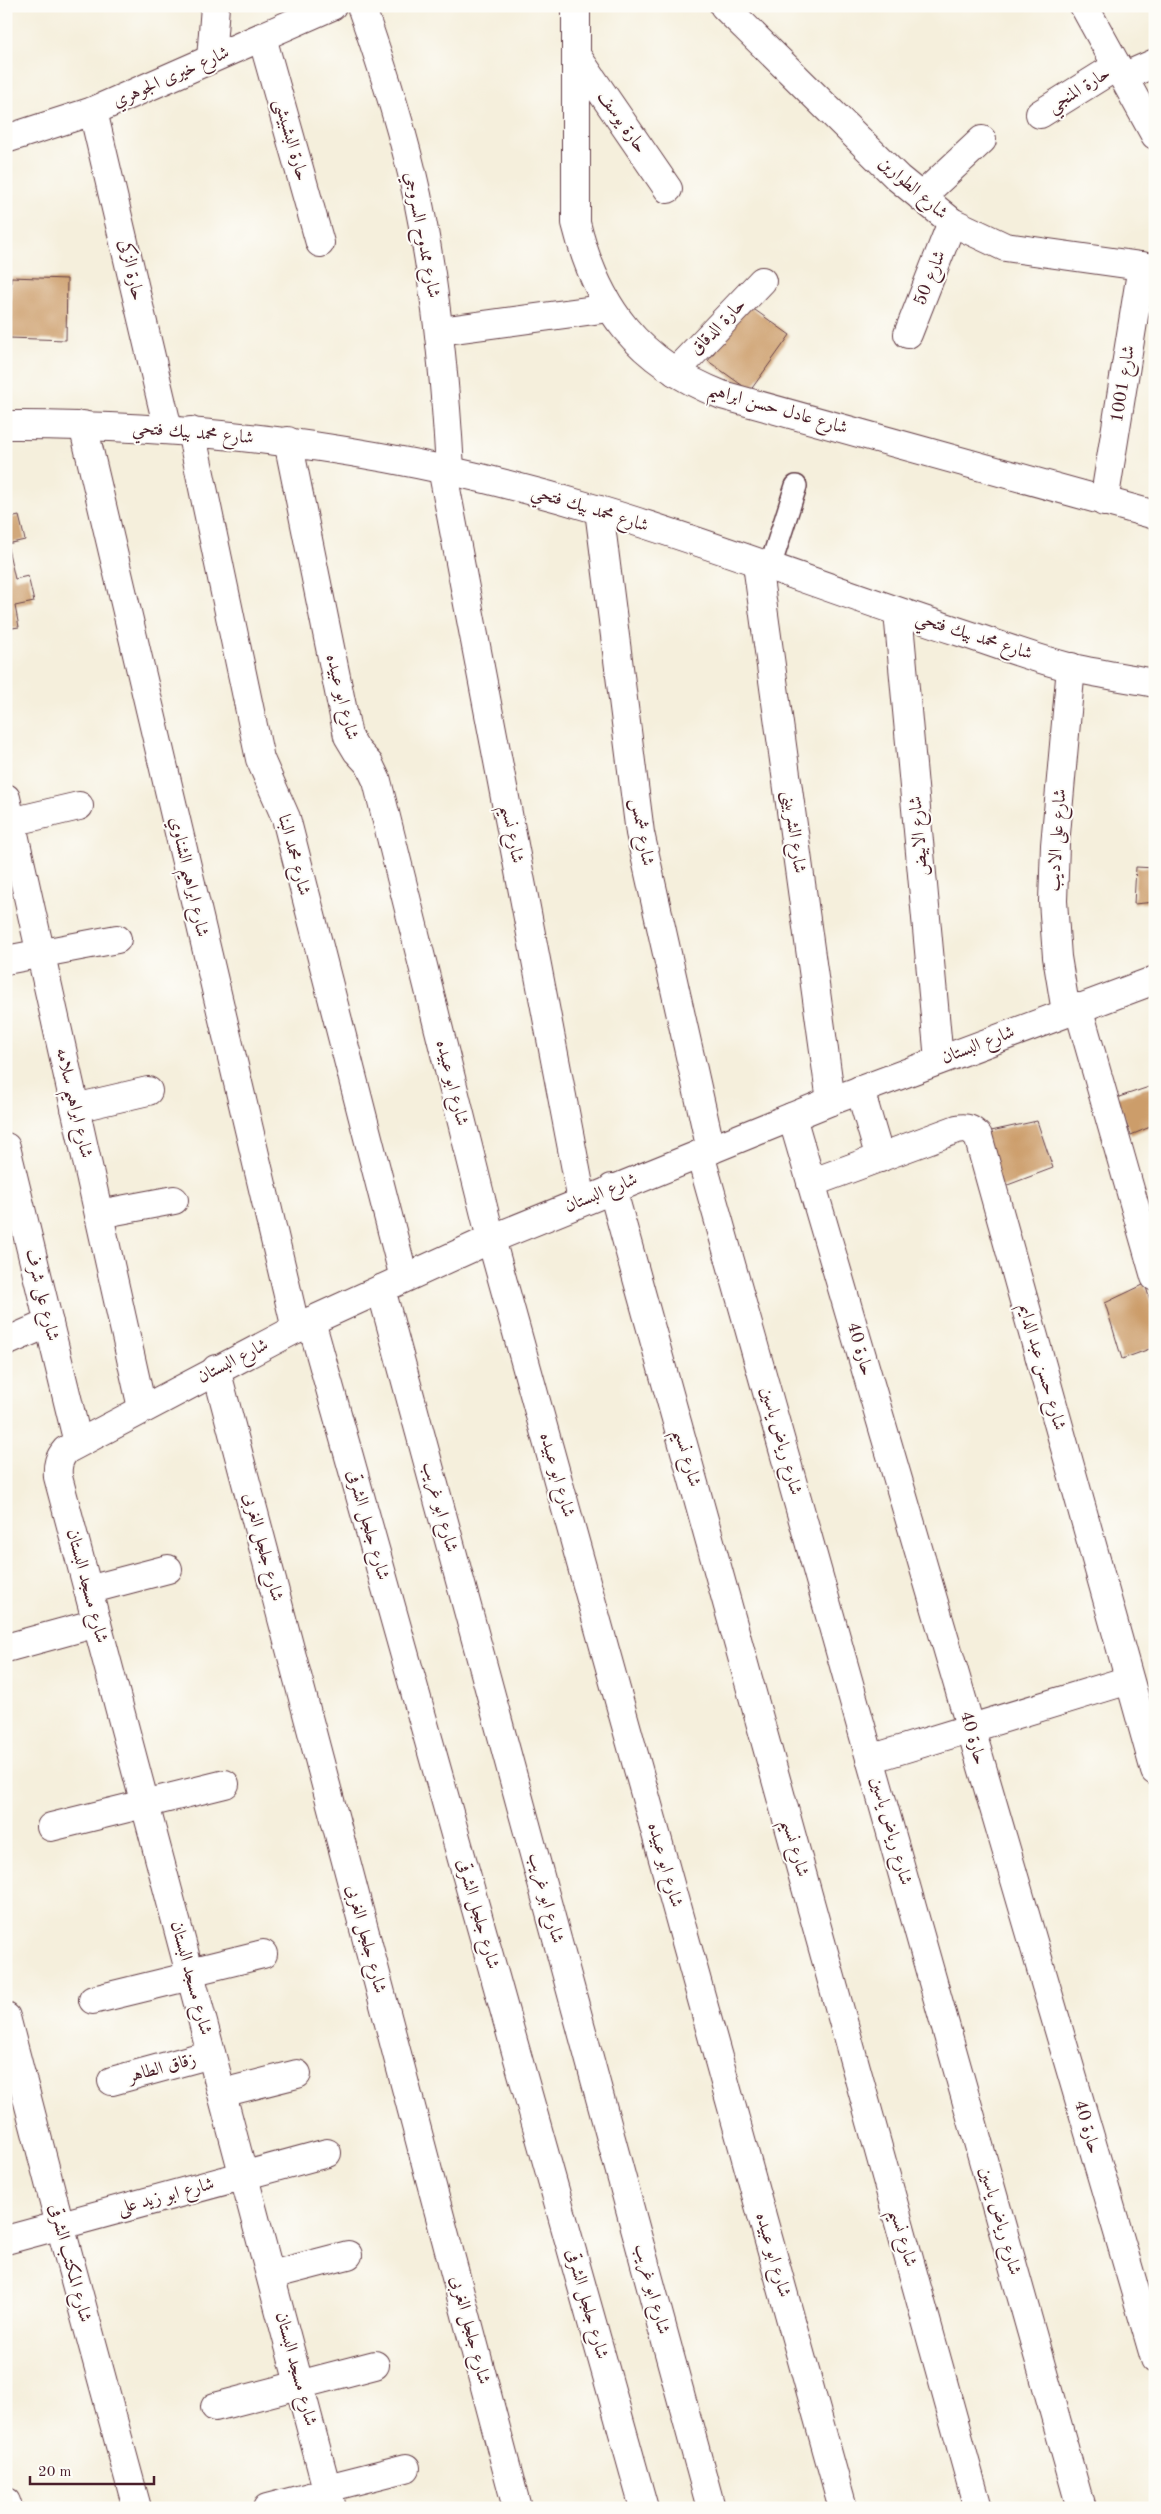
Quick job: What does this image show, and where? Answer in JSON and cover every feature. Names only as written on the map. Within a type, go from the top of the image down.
[{"type":"street","points":[[211,59],[215,6]]},
{"type":"street","name":"شارع خيرى الجوهري","points":[[6,139],[93,111],[332,6]]},
{"type":"street","name":"شارع ممدوح السروجي","points":[[361,6],[400,127],[430,263],[440,332],[446,468]]},
{"type":"street","name":"شارع عادل حسن ابراهيم","points":[[576,6],[576,222],[594,281],[609,308],[638,343],[675,372],[698,385],[722,395],[1155,515]]},
{"type":"street","name":"شارع الطوارين","points":[[724,6],[898,178],[952,222],[1005,247],[1148,267]]},
{"type":"street","points":[[1084,6],[1155,135]]},
{"type":"street","name":"حارة البشبيشى","points":[[262,37],[320,243]]},
{"type":"street","name":"حارة يوسف","points":[[576,55],[668,189]]},
{"type":"street","name":"حارة المنجي","points":[[1040,114],[1120,71],[1155,63]]},
{"type":"street","name":"حارة الزكى","points":[[93,111],[179,430]]},
{"type":"street","points":[[921,197],[982,140]]},
{"type":"street","name":"شارع 50","points":[[908,334],[952,222]]},
{"type":"street","name":"شارع 1001","points":[[1104,502],[1148,267]]},
{"type":"street","name":"حارة الدقاق","points":[[675,372],[762,282]]},
{"type":"street","points":[[440,332],[609,308]]},
{"type":"street","name":"شارع محمد بيك فتحي","points":[[6,425],[82,425],[179,430],[288,441],[446,468],[599,510],[898,612],[1071,667],[1155,683]]},
{"type":"street","name":"شارع ابراهيم الشناوي","points":[[82,425],[303,1325]]},
{"type":"street","name":"شارع محمد البنا","points":[[179,430],[260,759],[286,818],[392,1284]]},
{"type":"street","name":"شارع ابو عبيده","points":[[288,441],[348,736],[357,751],[369,764],[376,782],[491,1239],[843,2508]]},
{"type":"street","name":"شارع نسيم","points":[[446,468],[582,1201]]},
{"type":"street","name":"شارع شمس","points":[[599,510],[640,833],[705,1152]]},
{"type":"street","name":"شارع الشربينى","points":[[764,566],[831,1101]]},
{"type":"street","name":"شارع الابيض","points":[[898,612],[939,1060]]},
{"type":"street","name":"شارع على الاديب","points":[[1071,667],[1055,845],[1053,901],[1057,957],[1155,1276]]},
{"type":"street","points":[[9,810],[80,806]]},
{"type":"street","name":"شارع ابراهيم سلامه","points":[[9,810],[142,1408]]},
{"type":"street","points":[[6,960],[116,940]]},
{"type":"street","name":"شارع البستان","points":[[72,1447],[142,1408],[303,1325],[491,1239],[612,1188],[831,1101],[1155,980]]},
{"type":"street","points":[[860,1090],[880,1158]]},
{"type":"street","points":[[76,1108],[148,1091]]},
{"type":"street","name":"حارة 40","points":[[792,1117],[1155,2359]]},
{"type":"street","name":"شارع حسن عبد الدايم","points":[[811,1183],[957,1129],[972,1130],[978,1136],[1155,1771]]},
{"type":"street","name":"شارع على شرف","points":[[6,1147],[49,1323],[72,1447]]},
{"type":"street","name":"شارع رياض ياسين","points":[[705,1152],[870,1759],[1081,2508]]},
{"type":"street","name":"شارع نسيم","points":[[612,1188],[978,2508]]},
{"type":"street","points":[[99,1214],[174,1200]]},
{"type":"street","name":"شارع ابو غريب","points":[[392,1284],[711,2508]]},
{"type":"street","points":[[6,1342],[49,1323]]},
{"type":"street","name":"شارع جلجل الشرقى","points":[[303,1325],[644,2508]]},
{"type":"street","name":"شارع جلجل الغربى","points":[[216,1369],[516,2508]]},
{"type":"street","name":"شارع مسجد البستان","points":[[72,1447],[58,1462],[58,1477],[329,2496]]},
{"type":"street","points":[[88,1590],[168,1569]]},
{"type":"street","points":[[6,1648],[97,1623]]},
{"type":"street","points":[[870,1759],[1130,1680]]},
{"type":"street","points":[[52,1827],[225,1784]]},
{"type":"street","points":[[93,2000],[263,1954]]},
{"type":"street","name":"شارع المكتب الشرقى","points":[[6,2017],[137,2508]]},
{"type":"street","name":"زقاق الطاهر","points":[[112,2081],[212,2054]]},
{"type":"street","points":[[222,2093],[297,2074]]},
{"type":"street","name":"شارع ابو زيد على","points":[[6,2240],[327,2153]]},
{"type":"street","points":[[271,2275],[348,2255]]},
{"type":"street","points":[[216,2407],[375,2365]]},
{"type":"street","points":[[267,2508],[329,2496],[406,2468]]},
{"type":"street","points":[[6,2502],[8,2508]]},
{"type":"lane","points":[[764,566],[796,486]]},
{"type":"building","points":[[11,277],[67,279],[66,340],[9,338]]},
{"type":"building","points":[[748,305],[790,335],[750,391],[708,361]]},
{"type":"building","points":[[19,516],[25,540],[7,544],[15,579],[28,576],[34,602],[15,606],[19,627],[6,629],[6,519]]},
{"type":"building","points":[[1136,867],[1155,868],[1155,902],[1134,904]]},
{"type":"building","points":[[1155,1085],[1155,1125],[1131,1135],[1116,1098]]},
{"type":"building","points":[[1037,1121],[1053,1168],[997,1189],[982,1133]]},
{"type":"building","points":[[1145,1284],[1155,1316],[1155,1347],[1122,1359],[1105,1303]]}]
